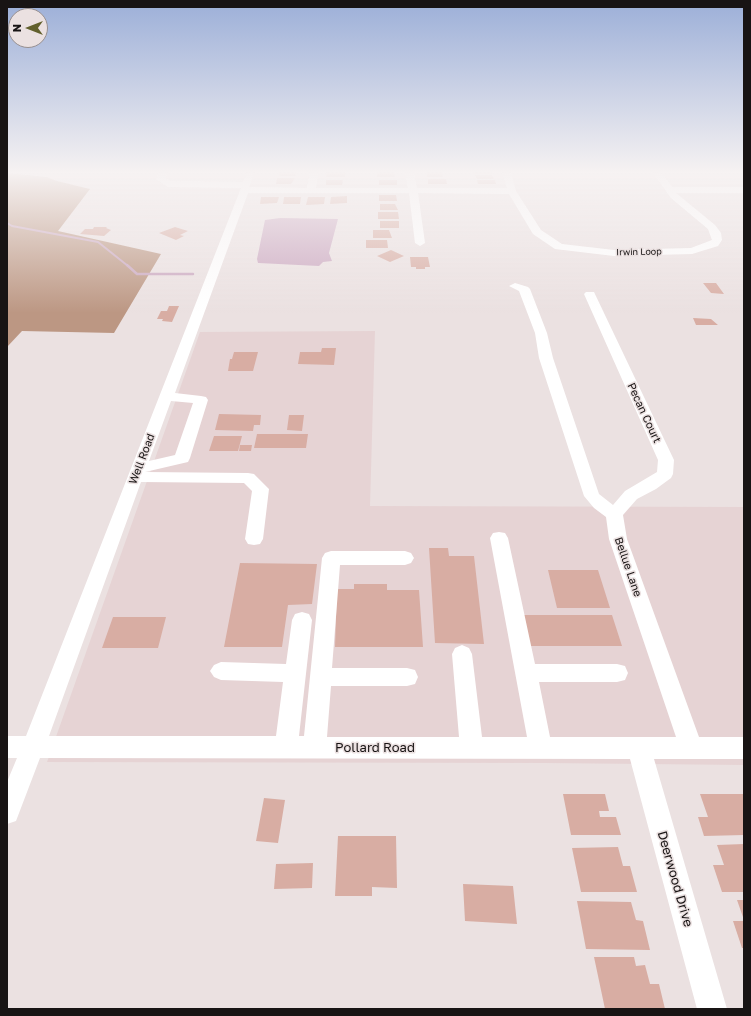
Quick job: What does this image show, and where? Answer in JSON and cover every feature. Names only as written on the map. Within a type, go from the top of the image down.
[{"type":"street","name":"Well Road","points":[[7,812],[233,218]]},
{"type":"street","points":[[417,218],[420,243]]},
{"type":"street","name":"Irwin Loop","points":[[529,218],[537,232],[559,246],[578,250],[614,253],[692,251],[714,244]]},
{"type":"street","points":[[701,218],[712,227],[716,233],[717,240],[714,244],[726,249]]},
{"type":"street","points":[[515,286],[524,289],[541,333],[546,358],[592,496],[614,514]]},
{"type":"street","name":"Pecan Court","points":[[590,294],[666,460],[665,474],[650,486],[631,495],[614,514]]},
{"type":"street","points":[[137,472],[150,466],[182,458],[201,400],[166,396]]},
{"type":"street","points":[[137,472],[248,478],[261,489],[254,539]]},
{"type":"street","name":"Bellue Lane","points":[[614,514],[618,539],[691,748]]},
{"type":"street","points":[[499,538],[541,748]]},
{"type":"street","points":[[315,748],[331,558],[405,558]]},
{"type":"street","points":[[286,748],[302,620]]},
{"type":"street","points":[[462,654],[472,748]]},
{"type":"street","points":[[220,671],[295,673]]},
{"type":"street","points":[[525,673],[617,673]]},
{"type":"street","points":[[320,677],[407,677]]},
{"type":"street","name":"Pollard Road","points":[[7,747],[744,748]]},
{"type":"street","name":"Deerwood Drive","points":[[639,748],[712,1009]]},
{"type":"shaded area","points":[[7,218],[68,218],[58,231],[161,254],[114,333],[22,331],[7,347]]},
{"type":"shaded area","points":[[277,218],[338,219],[329,253],[332,261],[323,262],[319,266],[258,263],[257,259],[265,220]]},
{"type":"shaded area","points":[[375,331],[370,506],[744,507],[744,765],[47,762],[200,332]]},
{"type":"building","points":[[399,218],[399,219],[378,219]]},
{"type":"building","points":[[380,221],[399,221],[399,228],[380,228]]},
{"type":"building","points":[[94,227],[107,227],[106,228],[111,230],[104,236],[80,234],[85,229],[93,229]]},
{"type":"building","points":[[175,227],[188,231],[180,235],[184,236],[176,240],[159,233]]},
{"type":"building","points":[[373,230],[389,230],[392,238],[373,238]]},
{"type":"building","points":[[366,240],[387,240],[388,248],[366,248]]},
{"type":"building","points":[[391,250],[404,256],[390,262],[377,256]]},
{"type":"building","points":[[410,257],[428,257],[430,267],[425,267],[425,269],[416,269],[416,267],[411,267]]},
{"type":"building","points":[[703,283],[716,283],[724,294],[711,293]]},
{"type":"building","points":[[169,306],[179,306],[172,322],[157,319],[161,311],[167,311]]},
{"type":"building","points":[[693,318],[711,319],[718,325],[696,325]]},
{"type":"building","points":[[322,348],[336,348],[334,365],[298,364],[300,352],[321,352]]},
{"type":"building","points":[[234,352],[258,352],[253,371],[228,371],[230,359],[232,359]]},
{"type":"building","points":[[219,414],[261,415],[260,425],[254,425],[253,431],[215,430]]},
{"type":"building","points":[[289,415],[304,415],[302,431],[287,430]]},
{"type":"building","points":[[257,434],[308,434],[306,448],[254,448]]},
{"type":"building","points":[[214,436],[242,436],[238,451],[209,451]]},
{"type":"building","points":[[240,445],[252,445],[251,451],[239,451]]},
{"type":"building","points":[[429,548],[448,548],[449,556],[474,556],[484,644],[435,643]]},
{"type":"building","points":[[240,563],[317,564],[312,604],[288,605],[282,647],[224,647]]},
{"type":"building","points":[[548,570],[598,570],[610,608],[557,608]]},
{"type":"building","points":[[354,584],[387,584],[387,590],[419,590],[423,647],[335,647],[337,589],[354,589]]},
{"type":"building","points":[[523,615],[612,615],[622,646],[529,646]]},
{"type":"building","points":[[113,617],[166,617],[158,648],[102,648]]},
{"type":"building","points":[[563,794],[605,794],[609,811],[599,811],[600,817],[616,817],[621,835],[571,835]]},
{"type":"building","points":[[700,794],[743,794],[744,835],[704,836],[698,817],[708,817]]},
{"type":"building","points":[[264,798],[285,800],[278,843],[256,841]]},
{"type":"building","points":[[338,836],[396,836],[397,888],[372,887],[372,896],[335,896]]},
{"type":"building","points":[[744,844],[744,892],[722,892],[713,865],[724,865],[717,845]]},
{"type":"building","points":[[618,847],[623,866],[630,866],[637,892],[581,892],[572,848]]},
{"type":"building","points":[[313,863],[312,888],[274,889],[276,864]]},
{"type":"building","points":[[463,884],[513,886],[517,924],[465,921]]},
{"type":"building","points":[[737,900],[744,900],[744,920]]},
{"type":"building","points":[[577,901],[631,902],[636,920],[643,921],[650,950],[586,949]]},
{"type":"building","points":[[733,921],[744,921],[744,948],[742,948]]},
{"type":"building","points":[[594,957],[634,957],[636,966],[645,965],[650,984],[659,984],[665,1009],[605,1009]]},
{"type":"waterway","points":[[7,223],[12,226],[98,242],[128,266]]},
{"type":"waterway","points":[[127,265],[137,274],[193,274]]}]
